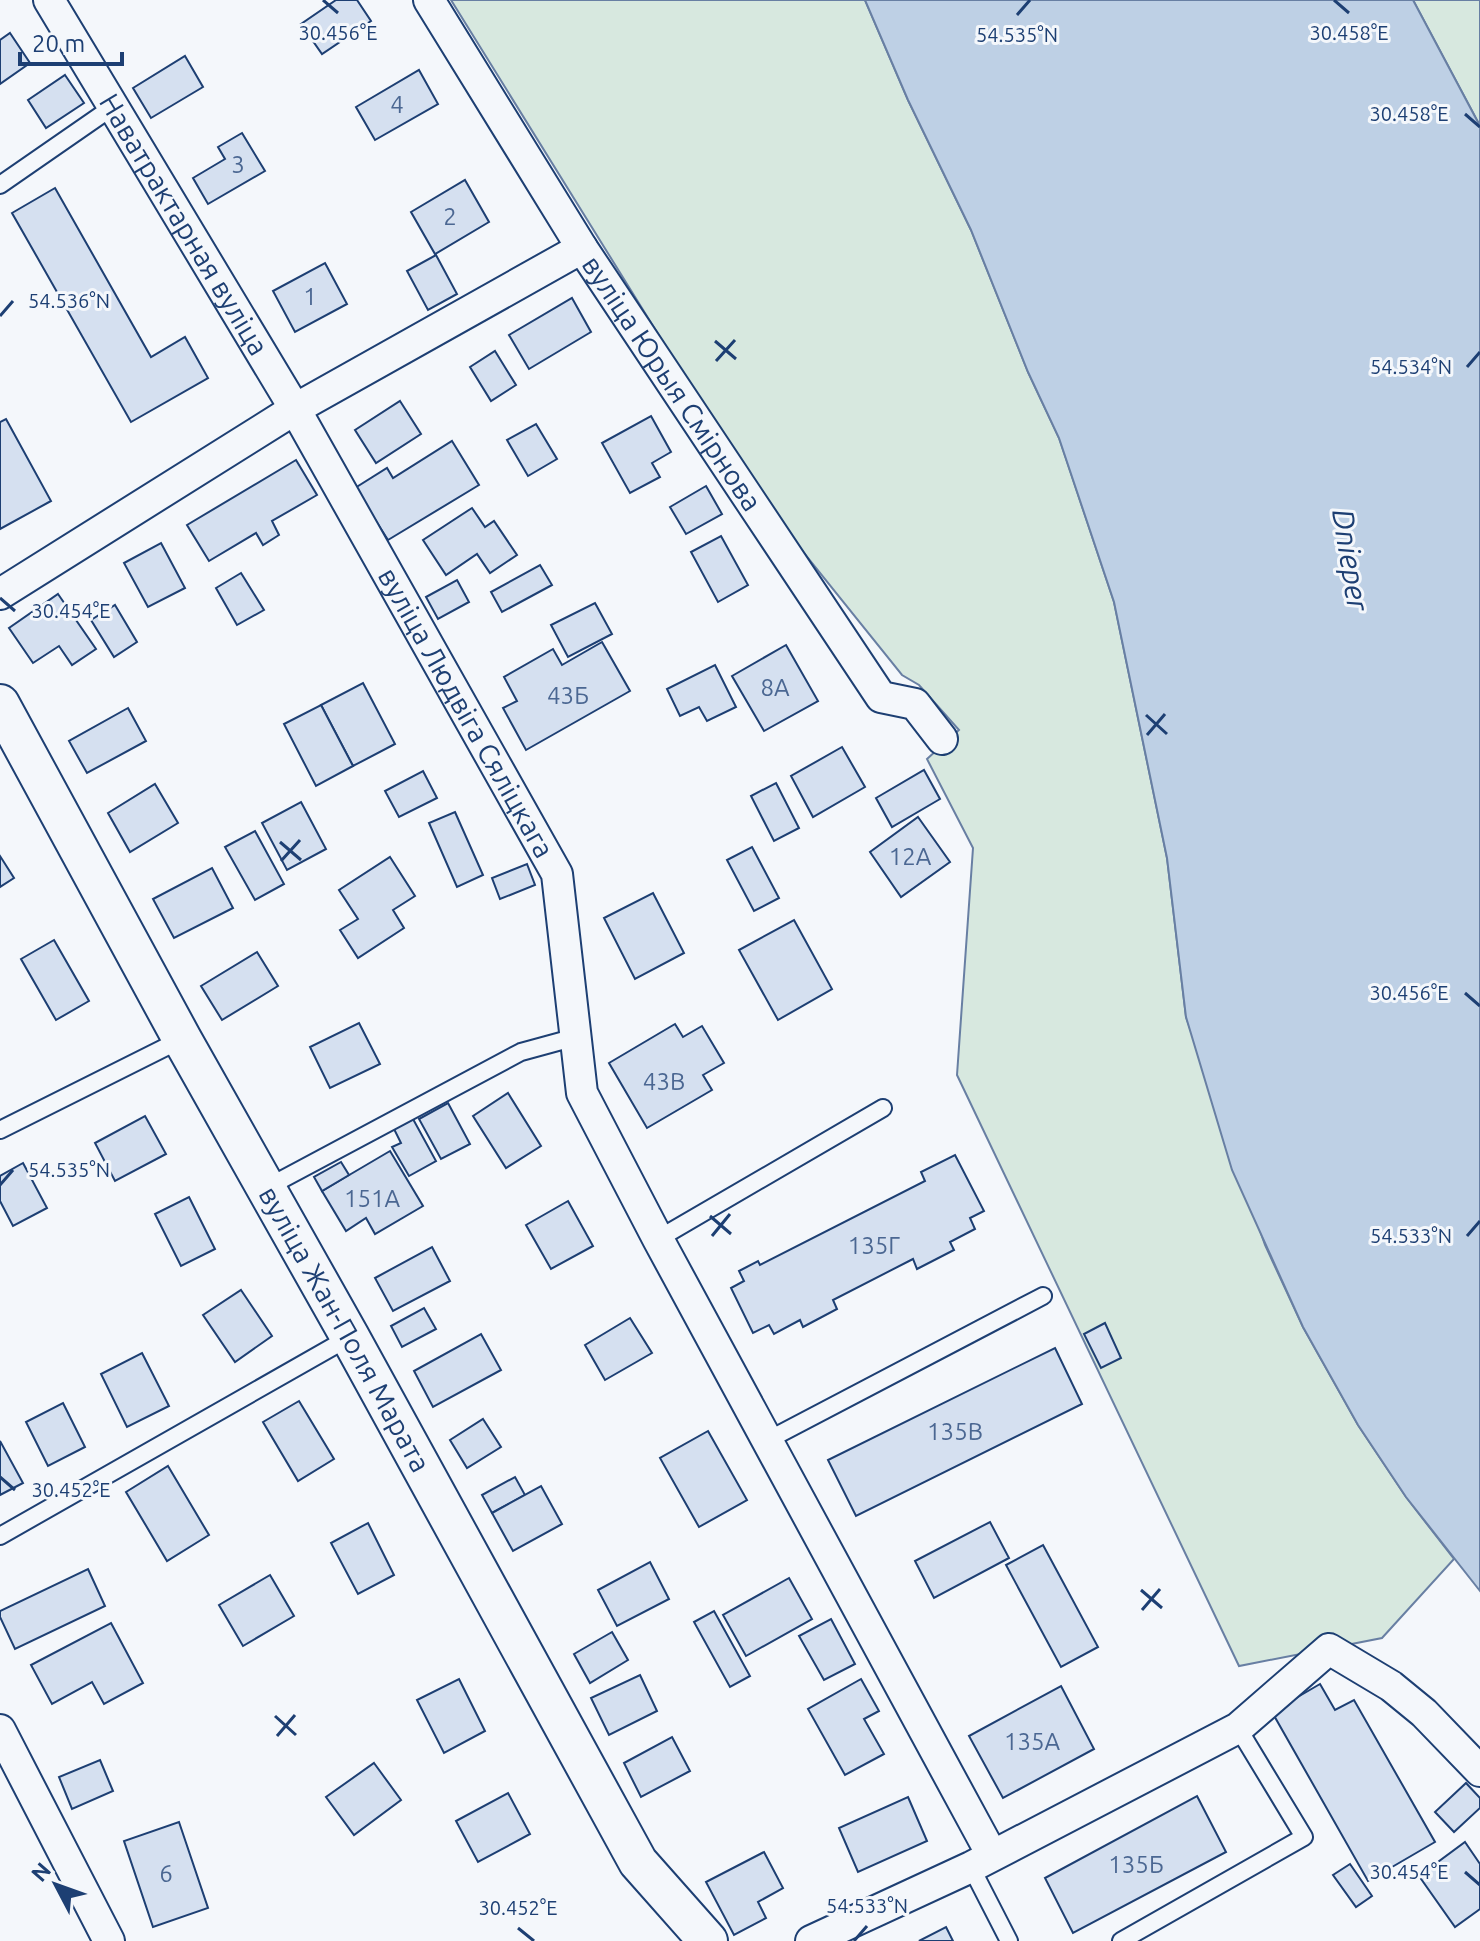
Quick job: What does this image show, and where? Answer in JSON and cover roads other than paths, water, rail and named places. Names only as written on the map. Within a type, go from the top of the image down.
[{"type":"street","name":"Наватрактарная вуліца","points":[[49,0],[295,409]]},
{"type":"street","name":"вуліца Юрыя Смірнова","points":[[429,0],[582,248],[881,697],[915,704],[942,739]]},
{"type":"street","points":[[0,594],[295,409],[582,248]]},
{"type":"street","name":"вуліца Людвіга Сяліцкага","points":[[295,409],[557,874],[582,1093],[768,1440],[982,1861]]},
{"type":"street","name":"вуліца Жан-Поля Марата","points":[[0,704],[638,1862],[708,1941]]},
{"type":"street","points":[[811,1941],[982,1861],[1238,1728],[1329,1649],[1391,1686],[1424,1713],[1480,1771]]},
{"type":"street","points":[[0,1730],[109,1941]]},
{"type":"lane","points":[[0,185],[114,106]]},
{"type":"lane","points":[[266,1188],[521,1052],[576,1037]]},
{"type":"lane","points":[[0,1130],[182,1039]]},
{"type":"lane","points":[[658,1239],[883,1108]]},
{"type":"lane","points":[[768,1440],[1043,1296]]},
{"type":"lane","points":[[0,1536],[350,1337]]},
{"type":"lane","points":[[1121,1941],[1304,1837],[1238,1728]]},
{"type":"lane","points":[[982,1861],[1009,1941]]},
{"type":"water","name":"Dnieper","points":[[865,0],[1413,0],[1480,126],[1480,1591],[1406,1497],[1358,1425],[1303,1327],[1232,1170],[1186,1017],[1167,858],[1114,602],[1059,438],[1028,372],[971,230],[908,100]]}]
